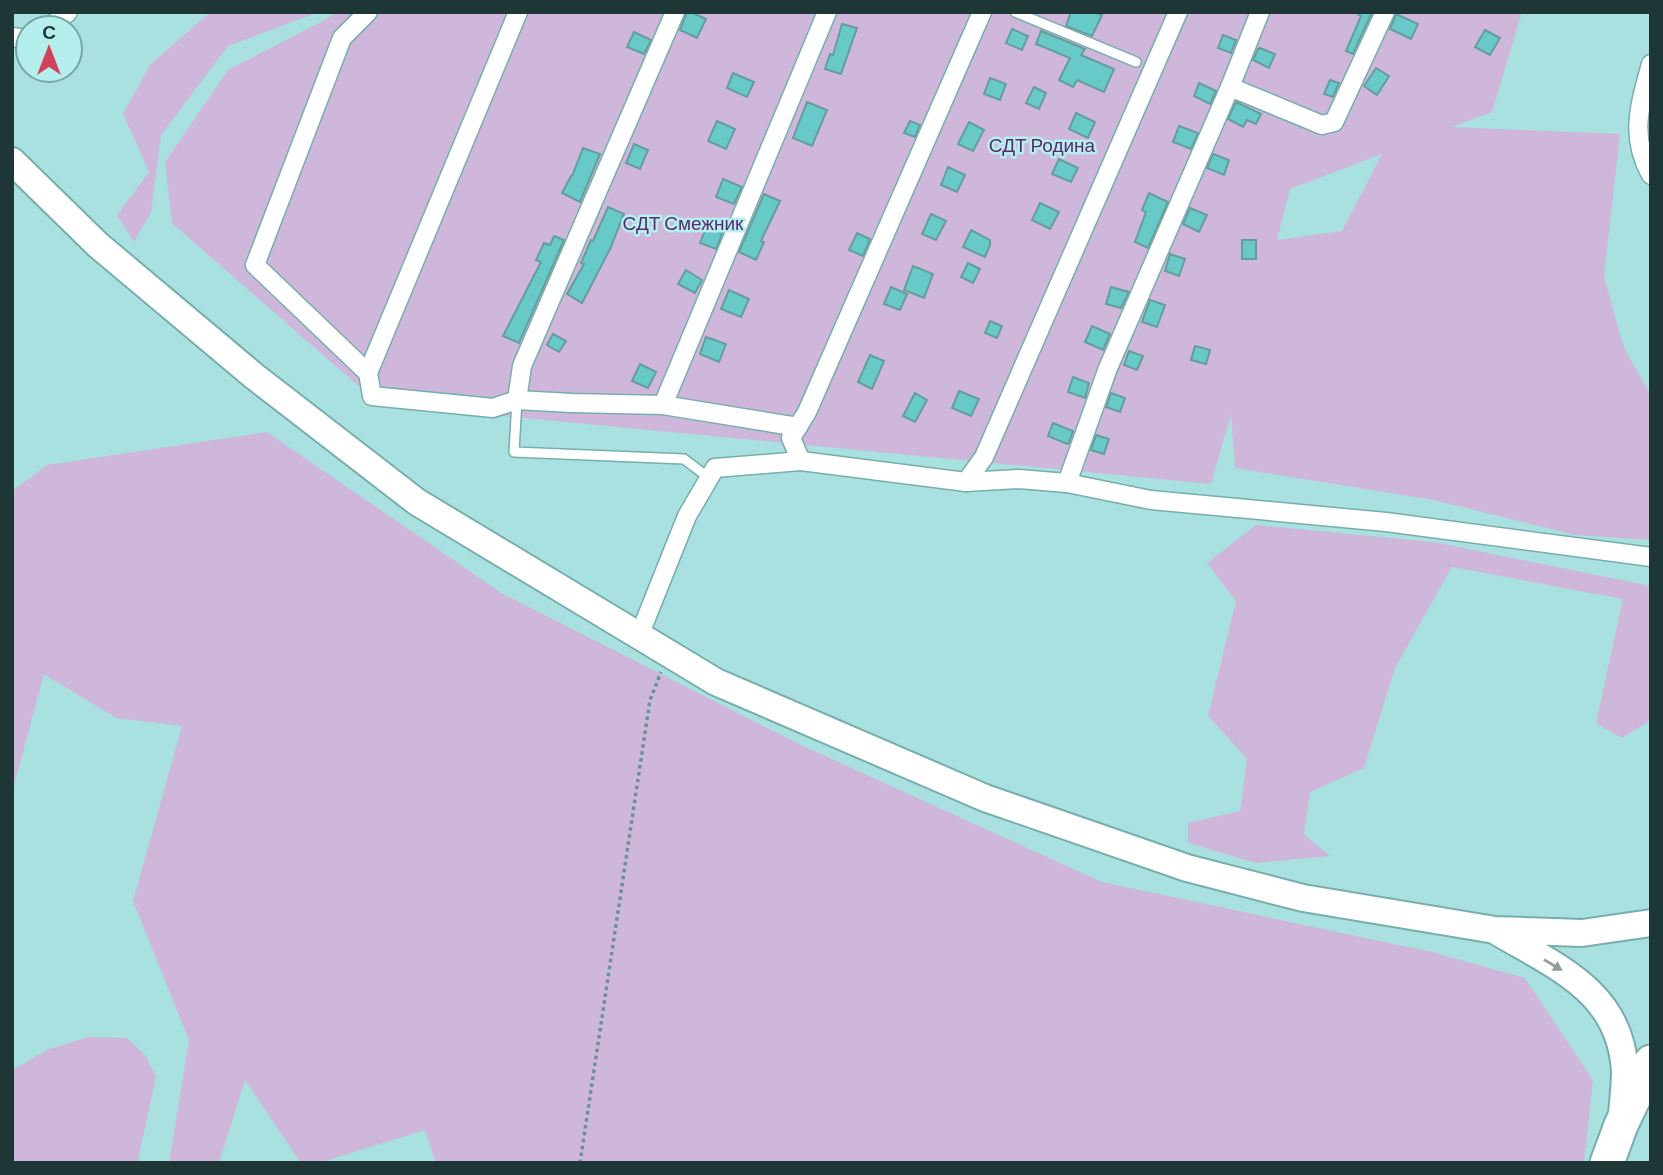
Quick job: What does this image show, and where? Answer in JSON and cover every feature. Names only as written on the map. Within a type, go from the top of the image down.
[{"type":"highway","points":[[1607,1163],[1621,1125],[1651,1062]]},
{"type":"highway","points":[[1628,1163],[1651,1107]]},
{"type":"street","points":[[368,12],[342,38],[255,265],[368,373]]},
{"type":"street","points":[[518,12],[368,373],[372,396],[493,408],[517,400],[663,405],[798,427]]},
{"type":"street","points":[[517,400],[522,366],[675,12]]},
{"type":"street","points":[[663,405],[827,12]]},
{"type":"street","points":[[801,461],[791,438],[807,412],[982,12]]},
{"type":"street","points":[[966,482],[984,457],[1178,12]]},
{"type":"street","points":[[1067,483],[1108,368],[1261,12]]},
{"type":"street","points":[[1230,87],[1322,125],[1334,122],[1385,12]]},
{"type":"street","points":[[1651,64],[1639,108],[1639,146],[1651,175]]},
{"type":"street","points":[[12,161],[97,245],[254,376],[417,502],[716,682],[985,798],[1187,868],[1303,898],[1494,930],[1582,933],[1651,923]]},
{"type":"street","points":[[639,636],[687,516],[715,468],[801,461],[966,482],[1019,479],[1067,483],[1151,500],[1386,522],[1651,557]]},
{"type":"street","points":[[1494,930],[1576,979],[1602,1003],[1622,1048],[1625,1073],[1621,1125]]},
{"type":"lane","points":[[1015,12],[1136,62]]},
{"type":"lane","points":[[517,400],[514,452],[684,459],[709,478]]},
{"type":"path","points":[[580,1163],[650,701],[667,653]]},
{"type":"green space","points":[[208,12],[319,12],[228,46],[161,135],[151,212],[134,242],[117,215],[149,172],[123,114],[150,65]]},
{"type":"green space","points":[[336,12],[1522,12],[1492,112],[1452,127],[1620,134],[1604,277],[1624,348],[1651,395],[1651,540],[1575,535],[1434,500],[1235,468],[1231,414],[1211,484],[379,404],[172,223],[165,162],[228,70]],"holes":[[[1382,154],[1342,231],[1277,240],[1290,189]]]},
{"type":"green space","points":[[267,432],[503,594],[799,744],[1102,882],[1432,952],[1525,978],[1593,1080],[1584,1163],[436,1163],[425,1130],[319,1163],[301,1163],[245,1080],[219,1163],[169,1163],[189,1040],[133,901],[182,726],[116,718],[44,674],[12,793],[12,491],[47,465]]},
{"type":"green space","points":[[1256,525],[1434,542],[1651,586],[1651,720],[1622,738],[1596,723],[1623,599],[1452,567],[1395,668],[1364,768],[1310,792],[1304,834],[1330,856],[1256,863],[1188,843],[1188,823],[1240,811],[1247,759],[1208,716],[1236,601],[1207,563]]},
{"type":"green space","points":[[88,1037],[127,1038],[146,1056],[156,1077],[139,1163],[12,1163],[12,1070],[49,1049]]},
{"type":"building","points":[[687,12],[706,19],[697,38],[680,30]]},
{"type":"building","points":[[1071,12],[1093,12],[1102,15],[1092,36],[1066,26]]},
{"type":"building","points":[[1354,12],[1372,12],[1353,54],[1346,51],[1361,16]]},
{"type":"building","points":[[1396,14],[1418,24],[1411,39],[1390,29]]},
{"type":"building","points":[[842,24],[857,28],[841,74],[825,69],[830,54],[833,55]]},
{"type":"building","points":[[1012,29],[1028,36],[1022,50],[1006,43]]},
{"type":"building","points":[[1485,30],[1500,38],[1490,55],[1475,47]]},
{"type":"building","points":[[1041,31],[1085,49],[1081,55],[1114,69],[1104,92],[1077,80],[1073,87],[1059,80],[1070,58],[1036,44]]},
{"type":"building","points":[[634,32],[651,40],[644,54],[627,47]]},
{"type":"building","points":[[1223,35],[1236,40],[1231,53],[1218,48]]},
{"type":"building","points":[[1260,48],[1275,54],[1269,68],[1253,60]]},
{"type":"building","points":[[1376,68],[1389,76],[1377,95],[1364,86]]},
{"type":"building","points":[[733,73],[754,82],[747,97],[727,88]]},
{"type":"building","points":[[990,78],[1006,84],[1000,100],[984,94]]},
{"type":"building","points":[[1330,80],[1339,83],[1333,97],[1324,94]]},
{"type":"building","points":[[1199,83],[1216,91],[1210,104],[1194,96]]},
{"type":"building","points":[[1034,87],[1046,93],[1039,109],[1026,103]]},
{"type":"building","points":[[807,102],[827,110],[812,146],[793,138]]},
{"type":"building","points":[[1236,102],[1261,114],[1256,124],[1247,120],[1243,127],[1228,119]]},
{"type":"building","points":[[1076,113],[1095,122],[1088,138],[1069,129]]},
{"type":"building","points":[[717,121],[735,129],[726,149],[708,141]]},
{"type":"building","points":[[910,121],[920,125],[915,137],[904,133]]},
{"type":"building","points":[[969,122],[984,130],[973,151],[958,144]]},
{"type":"building","points":[[1179,126],[1198,133],[1191,149],[1173,142]]},
{"type":"building","points":[[634,144],[648,150],[640,169],[626,163]]},
{"type":"building","points":[[583,148],[600,154],[580,202],[562,193]]},
{"type":"building","points":[[1213,154],[1229,160],[1224,175],[1207,168]]},
{"type":"building","points":[[1059,159],[1078,168],[1071,182],[1052,174]]},
{"type":"building","points":[[948,167],[965,175],[957,192],[941,185]]},
{"type":"building","points":[[723,179],[742,187],[734,204],[716,197]]},
{"type":"building","points":[[1149,193],[1168,202],[1148,248],[1135,242],[1146,212],[1142,210]]},
{"type":"building","points":[[764,194],[780,201],[761,241],[764,242],[756,260],[739,252]]},
{"type":"building","points":[[1040,203],[1059,212],[1050,229],[1032,220]]},
{"type":"building","points":[[608,207],[624,214],[610,249],[582,303],[567,294],[584,264],[581,263]]},
{"type":"building","points":[[1190,208],[1207,215],[1199,232],[1183,224]]},
{"type":"building","points":[[931,214],[946,221],[936,240],[922,234]]},
{"type":"building","points":[[707,225],[723,231],[716,249],[700,243]]},
{"type":"building","points":[[971,230],[990,240],[985,257],[963,247]]},
{"type":"building","points":[[857,233],[870,239],[863,256],[849,250]]},
{"type":"building","points":[[554,236],[564,240],[519,343],[503,336],[541,262],[536,260],[544,243],[550,245]]},
{"type":"building","points":[[1242,240],[1256,240],[1256,259],[1242,259]]},
{"type":"building","points":[[1170,254],[1185,259],[1179,276],[1165,271]]},
{"type":"building","points":[[968,263],[980,269],[973,283],[961,277]]},
{"type":"building","points":[[913,266],[933,274],[924,298],[904,290]]},
{"type":"building","points":[[686,270],[702,280],[695,293],[678,284]]},
{"type":"building","points":[[891,287],[907,294],[900,310],[884,304]]},
{"type":"building","points":[[1111,287],[1129,292],[1121,308],[1106,304]]},
{"type":"building","points":[[729,290],[749,299],[741,317],[721,309]]},
{"type":"building","points":[[1150,300],[1165,305],[1157,327],[1142,322]]},
{"type":"building","points":[[990,321],[1002,326],[997,338],[985,333]]},
{"type":"building","points":[[1092,326],[1110,334],[1103,350],[1085,342]]},
{"type":"building","points":[[553,334],[566,341],[559,352],[547,345]]},
{"type":"building","points":[[706,337],[726,344],[719,362],[700,354]]},
{"type":"building","points":[[1195,346],[1210,350],[1206,364],[1191,360]]},
{"type":"building","points":[[1129,351],[1143,356],[1137,370],[1124,365]]},
{"type":"building","points":[[870,355],[884,361],[872,389],[858,382]]},
{"type":"building","points":[[640,364],[656,372],[648,388],[632,381]]},
{"type":"building","points":[[1073,377],[1089,383],[1085,398],[1068,392]]},
{"type":"building","points":[[959,391],[979,399],[971,416],[952,408]]},
{"type":"building","points":[[915,393],[927,400],[915,422],[903,416]]},
{"type":"building","points":[[1111,393],[1125,398],[1120,412],[1106,407]]},
{"type":"building","points":[[1053,423],[1073,431],[1069,443],[1048,436]]},
{"type":"building","points":[[1096,435],[1109,439],[1104,454],[1091,450]]},
{"type":"park label","name":"СДТ Родина","points":[[1042,144]]},
{"type":"park label","name":"СДТ Смежник","points":[[683,222]]}]
